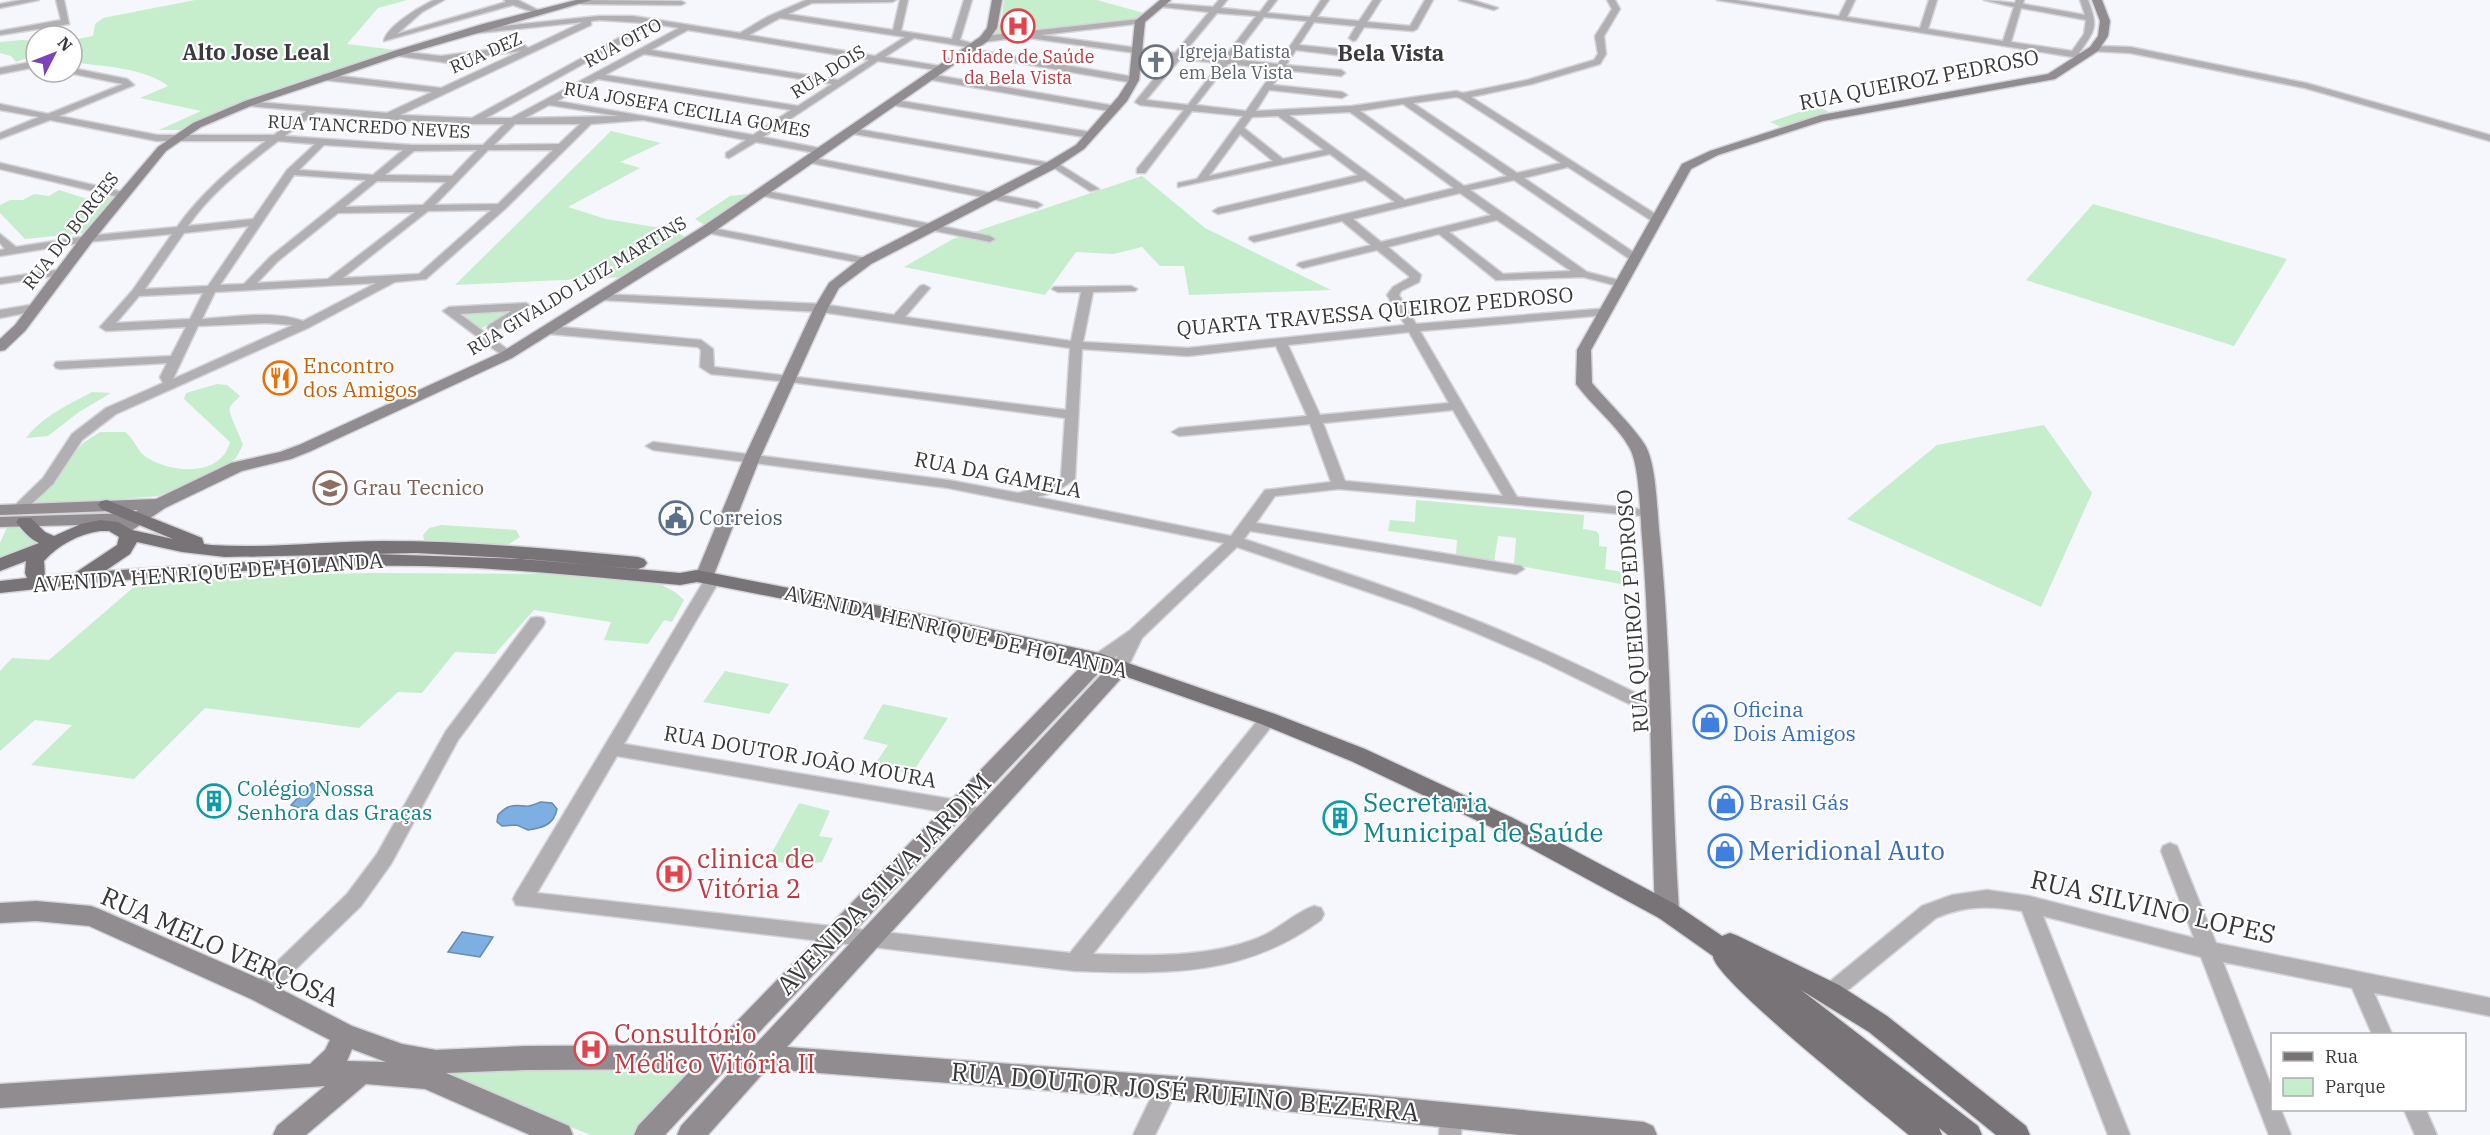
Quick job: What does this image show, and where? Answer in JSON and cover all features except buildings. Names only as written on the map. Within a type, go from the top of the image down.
[{"type":"main road","points":[[107,505],[217,551]]},
{"type":"main road","points":[[21,516],[39,536],[51,544]]},
{"type":"main road","points":[[0,565],[91,528],[103,526],[174,545],[217,551],[382,547],[524,552],[683,567],[705,577]]},
{"type":"main road","points":[[73,579],[116,556],[128,540],[124,532]]},
{"type":"main road","points":[[39,583],[34,573],[35,560],[51,544]]},
{"type":"main road","name":"AVENIDA HENRIQUE DE HOLANDA","points":[[0,587],[264,564],[373,560],[526,565],[680,579],[705,577],[931,622],[1110,664],[1268,719],[1358,755],[1505,824],[1667,911],[1803,1005],[1969,1135]]},
{"type":"main road","points":[[1700,932],[1746,950],[1830,993],[1878,1024],[2017,1135]]},
{"type":"main road","points":[[1700,932],[1752,988],[1929,1135]]},
{"type":"street","points":[[0,6],[35,0]]},
{"type":"street","points":[[0,33],[66,22],[60,0]]},
{"type":"street","points":[[440,0],[419,10],[387,39],[511,1],[533,7]]},
{"type":"street","points":[[740,37],[779,15],[813,0],[897,33],[1025,54],[1134,80]]},
{"type":"street","points":[[779,15],[842,13],[892,0]]},
{"type":"street","points":[[897,33],[904,0]]},
{"type":"street","points":[[955,42],[968,0]]},
{"type":"street","points":[[975,45],[992,28],[998,0]]},
{"type":"street","points":[[1223,0],[1140,102],[1248,114],[1281,113],[1352,109],[1450,94],[1463,96],[1529,82],[1598,62],[1602,54],[1598,46],[1598,36],[1616,9],[1611,0]]},
{"type":"street","points":[[1141,171],[1273,0]]},
{"type":"street","points":[[1200,181],[1239,129],[1325,0]]},
{"type":"street","points":[[1353,38],[1377,0]]},
{"type":"street","points":[[975,45],[1024,35],[1140,21],[1164,2],[1261,15],[1413,29],[1429,0]]},
{"type":"street","points":[[1463,0],[1494,9]]},
{"type":"street","points":[[1721,0],[1765,4],[1842,19],[2006,44],[2084,53],[2130,50],[2306,86],[2490,136]]},
{"type":"street","points":[[1842,19],[1851,0]]},
{"type":"street","points":[[1923,32],[1933,0]]},
{"type":"street","points":[[1988,0],[2019,3],[2100,25],[2132,48],[2306,82],[2490,136]]},
{"type":"street","points":[[2084,0],[2100,25]]},
{"type":"street","points":[[2097,0],[2100,25]]},
{"type":"street","points":[[584,1],[681,3]]},
{"type":"street","name":"RUA DO BORGES","points":[[0,347],[36,308],[123,195],[174,139],[210,118],[324,77],[463,33],[533,7],[584,1]]},
{"type":"street","points":[[2006,44],[2019,3]]},
{"type":"street","points":[[463,33],[599,18],[633,18],[940,69]]},
{"type":"street","name":"RUA DEZ","points":[[386,117],[599,18]]},
{"type":"street","points":[[472,122],[655,21]]},
{"type":"street","points":[[1140,21],[1134,80],[1115,109],[1080,147],[1052,165],[866,261],[834,286],[821,308],[752,458],[705,577],[611,748],[523,900],[1075,962],[1139,964],[1227,956],[1266,944],[1314,914]]},
{"type":"street","name":"RUA QUEIROZ PEDROSO","points":[[1667,911],[1663,831],[1662,713],[1650,514],[1646,483],[1638,447],[1584,382],[1584,350],[1686,167],[1714,153],[1837,115],[2051,76],[2084,53],[2100,25]]},
{"type":"street","name":"RUA OITO","points":[[511,122],[687,27]]},
{"type":"street","name":"RUA DOIS","points":[[729,155],[880,59],[913,35]]},
{"type":"street","points":[[1024,35],[1138,52],[1341,73]]},
{"type":"street","points":[[1025,54],[1047,39]]},
{"type":"street","name":"RUA GIVALDO LUIZ MARTINS","points":[[124,532],[159,504],[237,467],[285,456],[305,448],[507,355],[707,230],[895,103],[975,45]]},
{"type":"street","points":[[440,59],[542,46]]},
{"type":"street","points":[[1293,47],[1337,52]]},
{"type":"street","points":[[643,51],[842,83]]},
{"type":"street","points":[[398,53],[498,65]]},
{"type":"street","points":[[0,71],[24,65]]},
{"type":"street","points":[[0,136],[130,85],[124,81],[84,73]]},
{"type":"street","points":[[597,76],[800,109]]},
{"type":"street","points":[[324,77],[443,91]]},
{"type":"street","points":[[929,77],[1115,109]]},
{"type":"street","points":[[1266,87],[1342,95]]},
{"type":"street","points":[[1463,96],[1656,219]]},
{"type":"street","points":[[1404,101],[1635,258]]},
{"type":"street","name":"RUA JOSEFA CECILIA GOMES","points":[[547,102],[643,117],[821,151]]},
{"type":"street","points":[[249,103],[386,117],[472,122],[588,121],[643,117]]},
{"type":"street","points":[[895,103],[1090,135]]},
{"type":"street","name":"RUA TANCREDO NEVES","points":[[0,107],[157,138],[274,138],[412,148],[563,147]]},
{"type":"street","points":[[1352,109],[1583,274]]},
{"type":"street","points":[[304,325],[274,319],[106,327],[136,293],[196,207],[220,182],[313,110]]},
{"type":"street","points":[[1281,113],[1403,203]]},
{"type":"street","points":[[136,293],[422,277],[501,207],[588,121]]},
{"type":"street","points":[[332,281],[426,208],[511,122]]},
{"type":"street","points":[[1239,129],[1280,162]]},
{"type":"street","points":[[851,131],[1052,165],[1094,189]]},
{"type":"street","points":[[173,384],[166,377],[211,290],[291,172],[321,143]]},
{"type":"street","points":[[247,287],[274,259],[338,210],[412,148]]},
{"type":"street","points":[[1182,185],[1332,151]]},
{"type":"street","points":[[809,160],[1037,204]]},
{"type":"street","points":[[1254,239],[1568,164]]},
{"type":"street","points":[[0,166],[123,195]]},
{"type":"street","points":[[291,172],[377,178],[455,179]]},
{"type":"street","points":[[1218,212],[1367,176]]},
{"type":"street","points":[[762,193],[990,239]]},
{"type":"street","points":[[338,210],[501,207]]},
{"type":"street","points":[[1303,266],[1499,216]]},
{"type":"street","points":[[1344,217],[1415,275],[1415,280],[1396,289],[1393,295],[1512,500]]},
{"type":"street","points":[[0,253],[87,239],[258,222]]},
{"type":"street","points":[[707,230],[866,261]]},
{"type":"street","points":[[1441,231],[1500,278],[1583,274],[1622,284]]},
{"type":"street","points":[[0,237],[13,251]]},
{"type":"street","points":[[0,282],[64,272]]},
{"type":"street","points":[[21,516],[82,432],[111,411],[304,325],[393,279]]},
{"type":"street","points":[[898,318],[924,288]]},
{"type":"street","points":[[1058,289],[1131,289]]},
{"type":"street","points":[[1016,498],[1051,489],[1068,479],[1076,345],[1088,289]]},
{"type":"street","name":"QUARTA TRAVESSA QUEIROZ PEDROSO","points":[[602,297],[821,308],[1076,345],[1188,352],[1280,341],[1606,311]]},
{"type":"street","points":[[0,314],[36,308]]},
{"type":"street","points":[[493,328],[526,308],[449,311],[507,355]]},
{"type":"street","points":[[550,330],[701,344],[707,349],[706,367],[711,370],[1071,414]]},
{"type":"street","points":[[1280,341],[1316,421],[1339,485]]},
{"type":"street","points":[[60,365],[175,359]]},
{"type":"street","points":[[1179,432],[1458,406]]},
{"type":"street","name":"RUA DA GAMELA","points":[[653,446],[948,484],[1235,541],[1417,603],[1480,628],[1545,656],[1662,713]]},
{"type":"street","points":[[1110,664],[1135,634],[1235,541],[1270,493],[1339,485],[1650,514]]},
{"type":"street","points":[[0,522],[21,516],[107,505],[159,504]]},
{"type":"street","points":[[0,510],[21,516],[139,518]]},
{"type":"street","points":[[1247,526],[1516,569]]},
{"type":"street","points":[[260,991],[354,900],[384,859],[452,736],[537,622]]},
{"type":"street","name":"AVENIDA SILVA JARDIM","points":[[647,1135],[957,807],[1110,664]]},
{"type":"street","name":"AVENIDA SILVA JARDIM","points":[[690,1135],[981,816],[1110,664]]},
{"type":"street","points":[[1075,962],[1268,719]]},
{"type":"street","name":"RUA DOUTOR JOÃO MOURA","points":[[611,748],[957,807],[981,816]]},
{"type":"street","points":[[2170,851],[2280,1135]]},
{"type":"street","name":"RUA SILVINO LOPES","points":[[1830,993],[1929,912],[1952,903],[1987,898],[2029,904],[2207,950],[2490,1007]]},
{"type":"street","points":[[2029,904],[2119,1135]]},
{"type":"street","name":"RUA MELO VERÇOSA","points":[[0,913],[46,912],[91,916],[260,991],[344,1035],[431,1070]]},
{"type":"street","points":[[2359,981],[2381,1033]]},
{"type":"street","points":[[314,1075],[330,1064],[339,1054],[344,1035]]},
{"type":"street","name":"RUA DOUTOR JOSÉ RUFINO BEZERRA","points":[[431,1070],[525,1058],[762,1057],[1167,1088],[1450,1125],[1644,1135]]},
{"type":"street","points":[[0,1096],[362,1072],[431,1070],[560,1135]]},
{"type":"street","points":[[286,1135],[362,1072]]},
{"type":"street","points":[[1144,1135],[1167,1088]]},
{"type":"street","points":[[2415,1111],[2426,1135]]},
{"type":"green space","points":[[195,0],[407,0],[378,8],[347,44],[396,50],[251,98],[200,119],[180,130],[159,130],[201,111],[140,98],[168,86],[148,75],[84,64],[84,38],[93,36],[95,24],[103,18]]},
{"type":"green space","points":[[1004,0],[1097,0],[1147,14],[1134,20],[995,36],[993,33],[1001,23]]},
{"type":"green space","points":[[24,40],[24,59],[16,62],[11,56],[0,53],[0,42]]},
{"type":"green space","points":[[1817,106],[1829,112],[1781,127],[1770,122]]},
{"type":"green space","points":[[611,131],[661,143],[620,162],[640,168],[568,207],[606,219],[673,230],[687,238],[627,277],[455,285]]},
{"type":"green space","points":[[1142,176],[1205,228],[1331,290],[1189,295],[1184,266],[1160,266],[1142,247],[1113,254],[1076,252],[1045,295],[904,267],[953,239]]},
{"type":"green space","points":[[59,190],[84,198],[114,197],[84,233],[25,239],[0,213],[0,205],[10,200],[23,200],[34,194],[49,196]]},
{"type":"green space","points":[[758,193],[706,226],[695,219],[730,196]]},
{"type":"green space","points":[[2093,204],[2287,259],[2234,346],[2026,280]]},
{"type":"green space","points":[[506,310],[508,314],[478,330],[456,315]]},
{"type":"green space","points":[[217,384],[227,385],[240,396],[230,410],[243,445],[236,458],[230,463],[204,477],[158,496],[36,506],[37,499],[83,443],[100,432],[125,432],[146,457],[168,466],[194,469],[216,462],[225,454],[230,442],[184,399],[186,393]]},
{"type":"green space","points":[[92,392],[111,393],[79,412],[48,436],[26,438],[48,417]]},
{"type":"green space","points":[[2044,425],[2092,493],[2041,607],[1847,519],[1937,445]]},
{"type":"green space","points":[[1416,500],[1584,515],[1583,529],[1596,531],[1599,534],[1599,546],[1607,547],[1605,569],[1622,572],[1621,584],[1514,565],[1516,538],[1498,536],[1494,562],[1456,554],[1457,540],[1388,531],[1390,520],[1415,522]]},
{"type":"green space","points":[[23,525],[39,545],[0,558],[0,543],[7,527]]},
{"type":"green space","points":[[441,525],[516,530],[520,537],[506,546],[424,540],[423,535],[429,528]]},
{"type":"green space","points":[[370,573],[555,574],[609,578],[662,585],[684,600],[672,622],[664,620],[648,644],[604,640],[611,622],[534,610],[495,654],[455,652],[422,693],[398,692],[359,728],[205,708],[134,779],[31,765],[72,725],[35,720],[0,751],[0,671],[12,658],[49,660],[142,580],[172,583],[241,576]]},
{"type":"green space","points":[[725,671],[789,684],[769,714],[703,702]]},
{"type":"green space","points":[[883,704],[948,718],[911,775],[875,764],[888,745],[863,739]]},
{"type":"green space","points":[[799,803],[830,811],[819,836],[833,838],[822,862],[812,863],[809,867],[768,860]]},
{"type":"green space","points":[[708,1063],[641,1135],[591,1135],[441,1076],[445,1068]]},
{"type":"water","points":[[312,783],[327,785],[303,810],[291,805]]},
{"type":"water","points":[[541,802],[552,803],[557,809],[553,819],[543,827],[528,830],[517,825],[502,826],[497,822],[498,815],[508,807],[529,806]]},
{"type":"water","points":[[462,932],[493,937],[480,957],[448,952]]},
{"type":"place","name":"Unidade de Saúde da Bela Vista","points":[[1018,26]]},
{"type":"place","name":"Igreja Batista em Bela Vista","points":[[1156,62]]},
{"type":"place","name":"Encontro dos Amigos","points":[[280,378]]},
{"type":"place","name":"Grau Tecnico","points":[[330,488]]},
{"type":"place","name":"Correios","points":[[676,518]]},
{"type":"place","name":"Oficina Dois Amigos","points":[[1710,722]]},
{"type":"place","name":"Colégio Nossa Senhora das Graças","points":[[214,801]]},
{"type":"place","name":"Brasil Gás","points":[[1726,803]]},
{"type":"place","name":"Secretaria Municipal de Saúde","points":[[1340,818]]},
{"type":"place","name":"Meridional Auto","points":[[1725,851]]},
{"type":"place","name":"clinica de Vitória 2","points":[[674,874]]},
{"type":"place","name":"Consultório Médico Vitória II","points":[[591,1049]]},
{"type":"district","name":"Alto Jose Leal","points":[[256,52]]},
{"type":"district","name":"Bela Vista","points":[[1391,53]]}]
